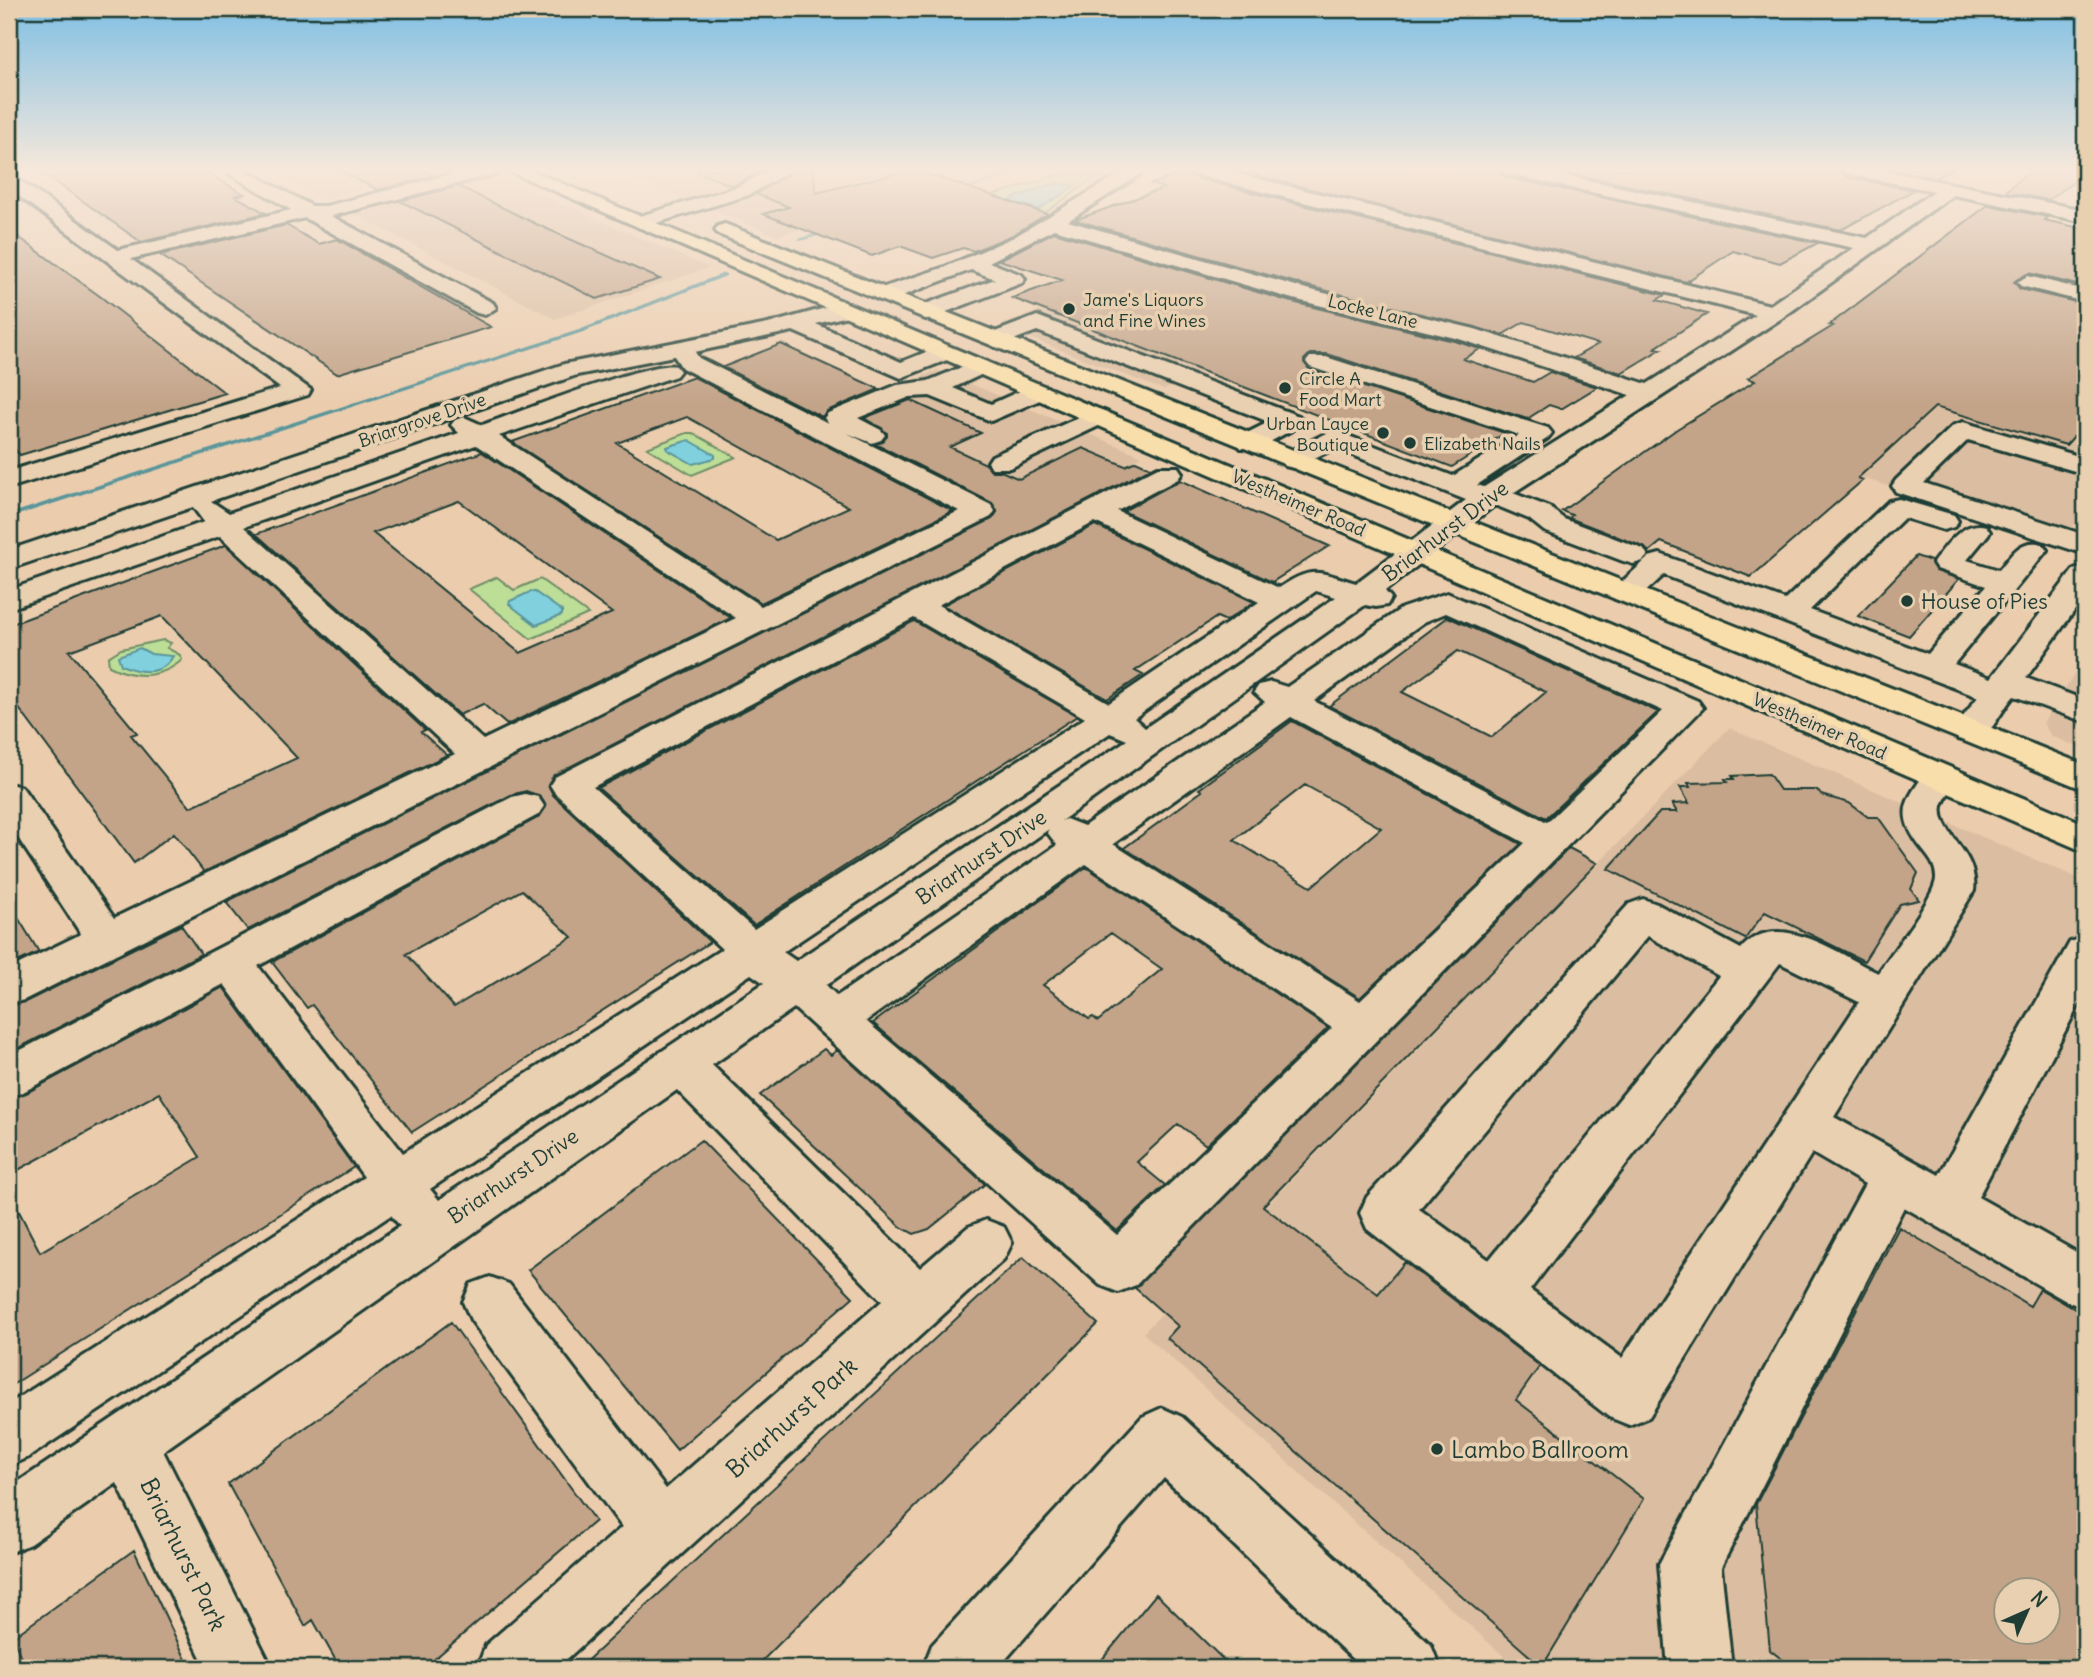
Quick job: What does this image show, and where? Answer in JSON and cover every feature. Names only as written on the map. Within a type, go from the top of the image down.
[{"type":"main road","name":"Westheimer Road","points":[[698,247],[2085,839]]},
{"type":"main road","name":"Westheimer Road","points":[[767,247],[2085,778]]},
{"type":"main road","points":[[781,283],[855,298],[883,295]]},
{"type":"main road","points":[[843,310],[872,306],[949,322]]},
{"type":"main road","points":[[985,370],[1065,385],[1087,392],[1113,388]]},
{"type":"main road","points":[[1098,417],[1122,409],[1244,440]]},
{"type":"main road","points":[[1771,705],[1879,724],[1938,745],[1952,743],[1970,732]]},
{"type":"main road","points":[[1941,778],[1978,769],[1991,769],[2044,788],[2085,797]]},
{"type":"street","points":[[9,480],[299,390],[101,247]]},
{"type":"street","points":[[115,257],[157,247]]},
{"type":"street","points":[[372,247],[485,308]]},
{"type":"street","points":[[883,295],[971,263],[1004,247]]},
{"type":"street","name":"Locke Lane","points":[[1138,247],[1297,293],[1467,334],[1650,393]]},
{"type":"street","points":[[1511,247],[1774,313]]},
{"type":"street","name":"Briarhurst Drive","points":[[9,1523],[432,1230],[1243,677],[1418,554],[1489,496],[1774,313],[1867,247]]},
{"type":"street","points":[[925,312],[1015,279],[971,263]]},
{"type":"street","points":[[2028,282],[2085,296]]},
{"type":"street","name":"Briargrove Drive","points":[[9,560],[591,364],[796,324],[843,310]]},
{"type":"street","points":[[995,340],[1037,323],[1290,421],[1244,440]]},
{"type":"street","points":[[796,324],[901,371],[944,353]]},
{"type":"street","points":[[9,600],[641,378],[695,345],[981,511],[9,988]]},
{"type":"street","points":[[1059,366],[1101,348]]},
{"type":"street","points":[[1318,362],[1442,399],[1539,433],[1456,486]]},
{"type":"street","points":[[889,444],[837,418],[906,390],[933,388],[985,370]]},
{"type":"street","points":[[933,388],[990,413],[1038,392]]},
{"type":"street","points":[[1177,413],[1217,393]]},
{"type":"street","points":[[445,411],[759,620]]},
{"type":"street","points":[[1001,462],[1098,417]]},
{"type":"street","points":[[2085,467],[1962,430],[1906,486],[2085,545]]},
{"type":"street","points":[[1294,460],[1333,438],[1456,486],[1539,513],[1554,525],[1633,555]]},
{"type":"street","points":[[1529,439],[1557,450]]},
{"type":"street","points":[[1497,460],[1526,471]]},
{"type":"street","points":[[835,1020],[1413,615],[1447,602],[1686,708],[1118,1268],[835,1020],[795,983],[752,952],[568,785],[1168,473]]},
{"type":"street","points":[[1394,499],[1430,476]]},
{"type":"street","points":[[193,497],[479,756]]},
{"type":"street","points":[[1750,641],[1899,507],[2085,568]]},
{"type":"street","points":[[1095,511],[1281,601]]},
{"type":"street","points":[[1976,532],[1948,562],[2005,582]]},
{"type":"street","points":[[1934,668],[2032,550]]},
{"type":"street","points":[[1626,592],[1660,563],[1934,668],[2085,712]]},
{"type":"street","points":[[1970,732],[2085,575]]},
{"type":"street","points":[[9,1437],[1109,718],[1311,580],[1363,592],[1413,615]]},
{"type":"street","points":[[915,605],[1150,741]]},
{"type":"street","points":[[1850,682],[1881,648]]},
{"type":"street","points":[[1243,677],[1553,841]]},
{"type":"street","points":[[1747,972],[1643,914],[1385,1213],[1629,1397],[1954,891],[1958,876],[1923,813],[1928,796],[1941,778]]},
{"type":"street","points":[[9,796],[107,940]]},
{"type":"street","points":[[9,1078],[526,806]]},
{"type":"street","points":[[1041,816],[1364,1027]]},
{"type":"street","points":[[1493,1296],[1761,954],[1773,947],[1786,947],[1885,996]]},
{"type":"street","points":[[1949,1204],[2085,953]]},
{"type":"street","points":[[230,961],[432,1230]]},
{"type":"street","points":[[680,1063],[919,1303]]},
{"type":"street","points":[[1802,1124],[1894,1178],[1949,1204],[2085,1283]]},
{"type":"street","points":[[1700,1668],[1690,1564],[1894,1178]]},
{"type":"street","name":"Briarhurst Park","points":[[509,1668],[986,1243]]},
{"type":"street","points":[[490,1302],[662,1532]]},
{"type":"street","points":[[956,1668],[1162,1437],[1408,1668]]},
{"type":"street","name":"Briarhurst Park","points":[[127,1441],[240,1668]]},
{"type":"shaded area","points":[[418,247],[661,247],[709,268],[555,319]]},
{"type":"shaded area","points":[[1088,292],[1269,342],[1164,390],[999,326]]},
{"type":"shaded area","points":[[1884,367],[2085,423],[2085,511],[2061,542],[1779,451]]},
{"type":"shaded area","points":[[937,370],[1142,456],[1026,516],[822,417]]},
{"type":"shaded area","points":[[2085,657],[2085,750],[2051,736],[2043,723]]},
{"type":"shaded area","points":[[1729,728],[2085,881],[2085,1668],[1517,1668],[1143,1333]]},
{"type":"green space","points":[[693,433],[736,457],[692,475],[647,448]]},
{"type":"green space","points":[[497,577],[514,590],[540,579],[588,614],[531,639],[469,589]]},
{"type":"green space","points":[[163,640],[171,643],[167,648],[180,655],[182,660],[164,671],[137,675],[109,666],[108,657],[121,649]]},
{"type":"water","points":[[689,440],[715,455],[715,458],[693,464],[668,450],[667,447]]},
{"type":"water","points":[[535,592],[562,611],[562,615],[536,625],[509,604],[510,601]]},
{"type":"water","points":[[140,648],[151,654],[173,656],[157,670],[143,671],[121,665],[118,656]]},
{"type":"building","points":[[9,247],[33,247],[225,393],[20,455],[9,444]]},
{"type":"building","points":[[193,247],[351,247],[491,327],[337,374],[160,255]]},
{"type":"building","points":[[493,247],[588,247],[660,279],[597,299]]},
{"type":"building","points":[[849,247],[896,247],[872,256]]},
{"type":"building","points":[[903,247],[983,247],[974,251],[963,248],[933,258]]},
{"type":"building","points":[[1024,247],[1106,247],[1288,301],[1458,342],[1480,349],[1463,359],[1533,382],[1550,372],[1597,387],[1561,409],[1549,405],[1527,419],[1327,354],[1310,354],[1304,360],[1309,369],[1505,433],[1452,467],[1012,298],[1062,280],[999,260]]},
{"type":"building","points":[[1171,247],[1473,247],[1665,295],[1657,300],[1707,314],[1655,348],[1661,349],[1621,373],[1574,358],[1598,344],[1524,322],[1502,335],[1304,285]]},
{"type":"building","points":[[1546,247],[1810,247],[1780,263],[1733,251],[1686,282]]},
{"type":"building","points":[[1932,247],[2085,247],[2085,287],[2029,273],[2014,282],[2020,289],[2085,304],[2085,424],[2066,445],[1935,407],[1858,478],[1863,480],[1751,577],[1661,542],[1649,552],[1644,547],[1569,518],[1572,515],[1562,511],[1677,429],[1755,381],[1748,378],[1833,326],[1829,325]]},
{"type":"building","points":[[781,344],[879,389],[827,411],[822,417],[723,367]]},
{"type":"building","points":[[694,377],[953,511],[761,603],[512,442]],"holes":[[[687,417],[849,507],[776,540],[617,443]]]},
{"type":"building","points":[[910,400],[981,433],[950,447],[986,464],[992,471],[1001,471],[1019,479],[1083,448],[1125,466],[1136,461],[1151,468],[554,775],[548,784],[553,795],[710,942],[412,1132],[312,1005],[307,1008],[272,962],[539,817],[546,807],[540,796],[526,791],[511,795],[248,930],[226,902],[992,519],[997,512],[992,503],[876,444],[883,442],[887,433],[864,418]],"holes":[[[522,890],[572,937],[454,1007],[406,954]]]},
{"type":"building","points":[[482,452],[731,618],[507,725],[483,704],[459,715],[256,534]],"holes":[[[459,501],[612,613],[520,653],[373,533]]]},
{"type":"building","points":[[1180,480],[1329,546],[1272,582],[1123,511]]},
{"type":"building","points":[[1095,525],[1254,602],[1226,621],[1217,617],[1135,671],[1143,675],[1107,699],[943,605]]},
{"type":"building","points":[[226,545],[425,730],[421,732],[447,755],[204,872],[174,833],[134,863],[9,695],[9,625]],"holes":[[[162,616],[297,758],[190,807],[131,735],[137,733],[69,651]]]},
{"type":"building","name":"House of Pies","points":[[1916,556],[1931,561],[1936,571],[1959,579],[1909,636],[1858,616]]},
{"type":"building","points":[[1448,617],[1658,712],[1546,818],[1329,706]],"holes":[[[1458,651],[1546,692],[1492,737],[1402,692]]]},
{"type":"building","points":[[914,621],[1077,716],[754,925],[598,788]]},
{"type":"building","points":[[1292,721],[1521,844],[1360,998],[1124,848],[1202,791],[1199,789]],"holes":[[[1305,785],[1381,828],[1311,887],[1234,840]]]},
{"type":"building","points":[[1769,774],[1780,790],[1817,790],[1821,795],[1849,803],[1868,817],[1878,817],[1918,873],[1911,889],[1919,900],[1900,904],[1864,961],[1765,912],[1745,939],[1608,869],[1660,812],[1677,812],[1672,804],[1689,803],[1680,787],[1690,787],[1688,783],[1727,782],[1725,779],[1734,779],[1732,776]]},
{"type":"building","name":"Lambo Ballroom","points":[[1569,848],[1597,863],[1263,1206],[1378,1294],[1405,1262],[1540,1366],[1516,1400],[1644,1499],[1542,1667],[1167,1338],[1178,1326],[1135,1288]]},
{"type":"building","points":[[1086,867],[1328,1028],[1206,1145],[1178,1124],[1137,1162],[1165,1185],[1117,1231],[873,1023]],"holes":[[[1111,933],[1162,969],[1098,1021],[1093,1017],[1089,1019],[1043,985]]]},
{"type":"building","points":[[9,903],[39,952],[9,966]]},
{"type":"building","points":[[181,925],[201,954],[9,1053],[9,1006],[25,1002]]},
{"type":"building","points":[[223,987],[354,1167],[9,1387],[9,1192],[40,1252],[200,1157],[159,1093],[9,1175],[9,1099],[26,1093]]},
{"type":"building","points":[[824,1049],[831,1055],[837,1050],[985,1184],[929,1229],[914,1234],[901,1227],[760,1095]]},
{"type":"building","points":[[701,1140],[853,1297],[677,1450],[528,1270]]},
{"type":"building","points":[[1899,1227],[2030,1306],[2040,1289],[2085,1315],[2085,1668],[1793,1668],[1770,1650],[1756,1504]]},
{"type":"building","points":[[1023,1257],[1098,1324],[755,1668],[579,1668]]},
{"type":"building","points":[[451,1322],[595,1521],[424,1668],[340,1668],[313,1620],[305,1626],[228,1484]]},
{"type":"building","points":[[134,1550],[190,1668],[25,1668],[13,1637]]},
{"type":"building","points":[[1156,1594],[1232,1668],[1095,1668]]},
{"type":"waterway","points":[[9,516],[581,331],[724,275]]},
{"type":"place","name":"Jame's Liquors and Fine Wines","points":[[1069,309]]},
{"type":"place","name":"Circle A Food Mart","points":[[1285,388]]},
{"type":"place","name":"Urban Layce Boutique","points":[[1383,433]]},
{"type":"place","name":"Elizabeth Nails","points":[[1410,443]]},
{"type":"place","name":"House of Pies","points":[[1907,601]]},
{"type":"place","name":"Lambo Ballroom","points":[[1437,1449]]}]
